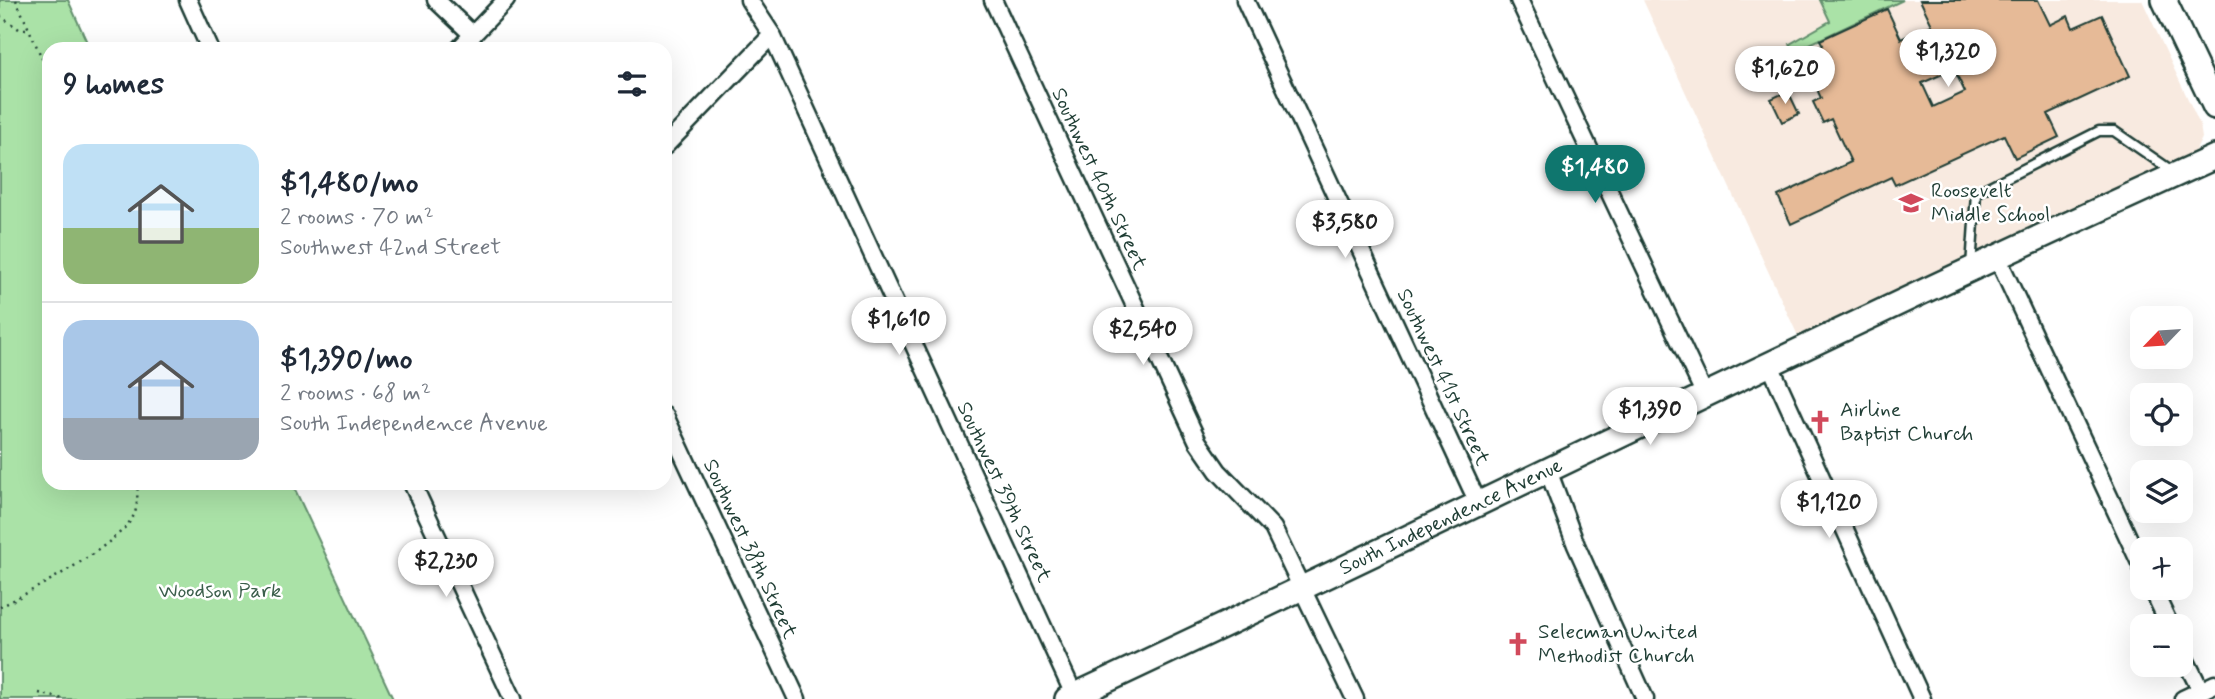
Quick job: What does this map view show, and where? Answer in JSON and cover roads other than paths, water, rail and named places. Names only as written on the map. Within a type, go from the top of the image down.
[{"type":"street","points":[[187,0],[207,42]]},
{"type":"street","points":[[436,0],[473,35]]},
{"type":"street","points":[[466,42],[506,0]]},
{"type":"street","name":"Southwest 39th Street","points":[[749,0],[772,35],[1073,698]]},
{"type":"street","name":"Southwest 40th Street","points":[[993,0],[1198,442],[1218,471],[1267,519],[1355,699]]},
{"type":"street","name":"Southwest 41st Street","points":[[1245,0],[1479,505]]},
{"type":"street","points":[[1519,0],[1704,395]]},
{"type":"street","points":[[2164,0],[2215,107]]},
{"type":"street","points":[[672,139],[772,35]]},
{"type":"street","name":"South Independence Avenue","points":[[1073,698],[1549,472],[1704,395],[2215,157]]},
{"type":"street","points":[[1998,259],[2130,540]]},
{"type":"street","points":[[1770,365],[1922,699]]},
{"type":"street","name":"Southwest 38th Street","points":[[672,431],[797,699]]},
{"type":"street","points":[[1549,472],[1576,545],[1645,699]]},
{"type":"street","points":[[415,490],[513,699]]},
{"type":"street","points":[[2183,699],[2208,688],[2193,667]]},
{"type":"lane","points":[[1970,271],[1976,193],[1981,187],[2099,131],[2114,131],[2177,174]]},
{"type":"place","name":"Roosevelt Middle School","points":[[1911,203]]},
{"type":"place","name":"Airline Baptist Church","points":[[1820,422]]},
{"type":"place","name":"Selecman United Methodist Church","points":[[1518,644]]},
{"type":"park label","name":"Woodson Park","points":[[220,591]]}]
